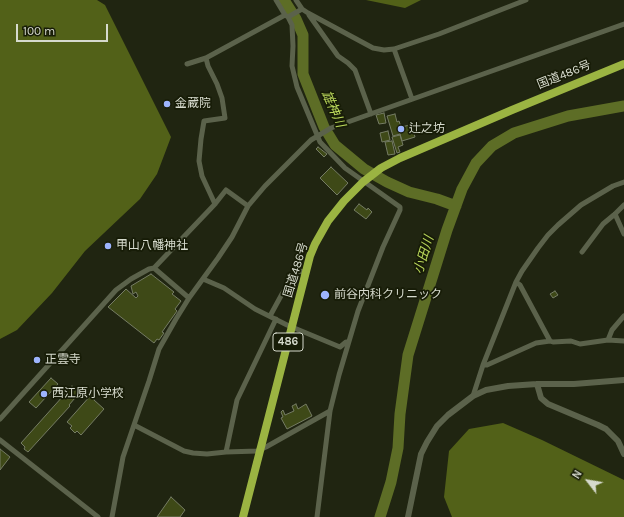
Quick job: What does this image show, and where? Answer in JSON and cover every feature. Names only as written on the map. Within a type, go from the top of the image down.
[{"type":"highway","name":"国道486号","points":[[243,517],[310,256],[328,221],[344,201],[364,181],[382,168],[400,158],[505,112],[624,64]]},
{"type":"street","points":[[276,0],[288,16],[292,25],[292,66],[297,87],[320,142],[345,168],[400,207],[358,311],[339,375],[330,411],[317,517]]},
{"type":"street","points":[[296,0],[302,10],[374,48],[384,50],[394,49],[439,34],[526,0]]},
{"type":"street","points":[[187,64],[206,58],[302,10]]},
{"type":"street","points":[[308,13],[338,56],[355,70],[371,114]]},
{"type":"street","points":[[112,517],[123,457],[159,349],[189,298],[232,237],[248,206],[265,186],[311,140],[331,128],[624,24]]},
{"type":"street","points":[[394,49],[412,99]]},
{"type":"street","points":[[206,58],[222,98],[225,118],[204,121],[201,139],[199,161],[202,176],[215,204]]},
{"type":"street","points":[[473,396],[483,365],[516,282],[538,248],[558,225],[581,205],[613,186],[624,182]]},
{"type":"street","points":[[0,419],[116,290],[131,279],[149,269],[154,268],[215,204],[226,190],[248,206]]},
{"type":"street","points":[[582,252],[604,224],[624,204]]},
{"type":"street","points":[[615,214],[624,234]]},
{"type":"street","points":[[154,268],[189,298]]},
{"type":"street","points":[[270,316],[282,294],[298,271],[306,272]]},
{"type":"street","points":[[203,279],[224,288],[255,309],[340,347],[348,342]]},
{"type":"street","points":[[516,282],[520,285],[550,341]]},
{"type":"street","points":[[608,340],[612,330],[624,316]]},
{"type":"street","points":[[226,452],[238,400],[276,319]]},
{"type":"street","points":[[483,365],[487,365],[536,343],[571,341],[580,344],[608,340],[624,341]]},
{"type":"street","points":[[408,517],[421,454],[427,442],[437,426],[448,415],[473,396],[486,390],[508,386],[574,384],[624,380]]},
{"type":"street","points":[[537,384],[541,398],[548,404],[598,424],[606,429],[618,441],[624,454]]},
{"type":"street","points":[[134,424],[184,451],[193,453],[207,454],[257,451],[330,411]]},
{"type":"street","points":[[0,440],[98,517]]},
{"type":"green space","points":[[0,0],[97,0],[105,5],[171,137],[157,174],[140,199],[85,251],[52,293],[17,330],[0,339]]},
{"type":"green space","points":[[366,0],[421,0],[405,8]]},
{"type":"green space","points":[[503,423],[542,440],[624,480],[624,517],[452,517],[444,497],[449,451],[469,429]]},
{"type":"building","points":[[384,113],[386,123],[379,124],[376,115]]},
{"type":"building","points":[[395,114],[397,122],[399,121],[401,127],[398,127],[400,134],[393,136],[387,116]]},
{"type":"building","points":[[409,125],[409,127],[412,126],[415,137],[402,141],[399,130],[402,129],[402,127]]},
{"type":"building","points":[[388,131],[390,140],[382,142],[380,133]]},
{"type":"building","points":[[400,135],[403,145],[398,147],[400,152],[397,153],[392,137]]},
{"type":"building","points":[[392,141],[395,154],[388,155],[385,142]]},
{"type":"building","points":[[318,147],[327,154],[324,157],[316,149]]},
{"type":"building","points":[[331,167],[348,183],[337,195],[320,178]]},
{"type":"building","points":[[359,204],[367,210],[368,208],[372,212],[366,219],[354,210]]},
{"type":"building","points":[[151,274],[174,292],[172,294],[181,301],[175,309],[177,311],[162,332],[164,333],[159,340],[157,339],[154,343],[108,307],[126,289],[136,298],[138,296],[136,292],[133,294],[131,286]]},
{"type":"building","points":[[555,291],[558,295],[553,298],[550,294]]},
{"type":"building","points":[[51,378],[58,384],[36,408],[29,402]]},
{"type":"building","points":[[72,386],[81,391],[69,405],[70,406],[28,452],[24,449],[25,447],[21,443]]},
{"type":"building","points":[[91,395],[94,400],[104,409],[81,435],[77,431],[75,433],[70,428],[72,426],[67,422]]},
{"type":"building","points":[[296,404],[298,409],[306,404],[312,416],[287,429],[281,418],[283,417],[281,412],[283,410],[285,415],[294,411],[292,406]]},
{"type":"building","points":[[0,449],[10,457],[0,470]]},
{"type":"building","points":[[171,497],[185,510],[180,517],[157,517]]},
{"type":"waterway","name":"雄神川","points":[[284,0],[296,19],[303,35],[303,74],[324,127],[335,145],[364,169],[387,182],[409,192],[437,199],[456,206]]},
{"type":"waterway","name":"小田川","points":[[380,517],[391,482],[398,448],[400,414],[408,355],[447,230],[462,189],[476,163],[492,146],[514,133],[568,116],[624,106]]},
{"type":"place","name":"金蔵院","points":[[167,104]]},
{"type":"place","name":"辻之坊","points":[[401,129]]},
{"type":"place","name":"甲山八幡神社","points":[[108,246]]},
{"type":"place","name":"前谷内科クリニック","points":[[325,295]]},
{"type":"place","name":"正雲寺","points":[[37,360]]},
{"type":"place","name":"西江原小学校","points":[[44,394]]}]
